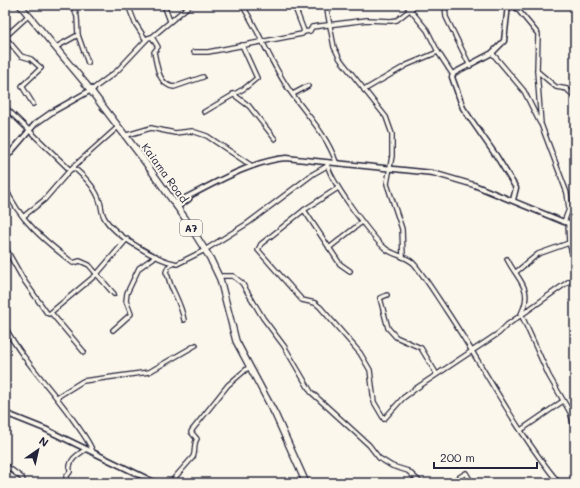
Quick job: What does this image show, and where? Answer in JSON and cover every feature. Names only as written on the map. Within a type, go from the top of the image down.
[{"type":"highway","name":"Kaiama Road","points":[[20,5],[92,90],[118,127],[177,204]]},
{"type":"highway","name":"Kaiama Road","points":[[24,5],[146,157],[206,249],[222,276],[237,336],[272,402],[308,483]]},
{"type":"highway","name":"Kaiama Road","points":[[206,249],[217,272],[234,336],[275,414],[308,483]]},
{"type":"street","points":[[73,5],[77,17],[78,35],[88,63]]},
{"type":"street","points":[[128,5],[135,23],[146,40]]},
{"type":"street","points":[[164,5],[170,21]]},
{"type":"street","points":[[5,159],[29,130],[52,112],[92,90],[118,71],[146,40],[152,37],[190,5]]},
{"type":"street","points":[[242,5],[254,23],[262,42],[293,94],[327,140],[336,162]]},
{"type":"street","points":[[294,5],[304,32]]},
{"type":"street","points":[[326,5],[334,47],[344,64],[390,125],[392,134],[392,156],[388,184],[402,229],[403,258]]},
{"type":"street","points":[[406,5],[427,30],[438,52],[453,75],[464,108],[516,188],[513,200]]},
{"type":"street","points":[[194,52],[208,52],[302,34],[310,31],[312,27],[366,20],[396,20],[416,5]]},
{"type":"street","points":[[445,5],[446,17],[470,66]]},
{"type":"street","points":[[453,75],[492,54],[504,41],[508,5]]},
{"type":"street","points":[[514,5],[538,34],[537,71],[541,124]]},
{"type":"street","points":[[28,16],[5,37],[21,56],[31,59],[41,68],[22,86],[33,104]]},
{"type":"street","points":[[58,46],[78,35]]},
{"type":"street","points":[[152,37],[158,47],[154,52],[158,72],[165,84],[174,88],[203,77]]},
{"type":"street","points":[[204,112],[245,88],[257,76],[242,45]]},
{"type":"street","points":[[364,90],[407,65],[438,52]]},
{"type":"street","points":[[492,54],[524,92],[541,124],[567,193],[569,209],[566,223],[569,243],[574,259],[575,294]]},
{"type":"street","points":[[537,71],[556,87],[567,89],[574,93],[575,98]]},
{"type":"street","points":[[293,94],[308,86]]},
{"type":"street","points":[[234,94],[250,106],[274,139]]},
{"type":"street","points":[[5,107],[55,157],[93,187],[100,201],[102,214],[108,223],[127,239],[156,256],[173,263],[180,263],[206,249],[235,229],[248,223],[327,164]]},
{"type":"street","points":[[24,216],[44,200],[71,169],[118,127]]},
{"type":"street","points":[[127,135],[151,128],[175,133],[192,131],[207,136],[252,166]]},
{"type":"street","points":[[177,204],[252,166],[270,159],[286,158],[327,164],[336,162],[433,173],[454,178],[513,200],[566,223],[575,224]]},
{"type":"street","points":[[327,164],[338,188],[362,222],[384,248],[411,261],[418,269],[473,350],[521,430],[546,467],[559,483]]},
{"type":"street","points":[[5,187],[15,206],[24,216],[28,224],[48,243],[73,263],[81,261],[97,274],[114,294]]},
{"type":"street","points":[[338,188],[304,210],[261,244],[258,250],[302,300],[315,303],[320,307],[360,353],[370,370],[374,402],[384,419],[404,398],[436,373],[499,333],[521,314],[574,277]]},
{"type":"street","points":[[304,210],[340,264],[350,272]]},
{"type":"street","points":[[329,248],[362,222]]},
{"type":"street","points":[[52,314],[97,274],[127,239]]},
{"type":"street","points":[[516,272],[538,254],[569,243]]},
{"type":"street","points":[[5,246],[23,279],[47,313],[52,314],[84,352]]},
{"type":"street","points":[[113,330],[131,314],[126,301],[127,293],[137,270],[156,256]]},
{"type":"street","points":[[507,259],[516,272],[527,294],[521,314],[549,376],[570,412],[575,429]]},
{"type":"street","points":[[173,263],[168,267],[166,272],[171,282],[173,291],[181,305],[184,320]]},
{"type":"street","points":[[222,276],[233,276],[242,282],[263,318],[284,346],[311,392],[370,445],[379,458],[392,466],[408,471],[421,483]]},
{"type":"street","points":[[387,294],[380,298],[388,328],[396,337],[421,348],[436,373]]},
{"type":"street","points":[[5,327],[13,342],[57,397],[86,438],[93,452]]},
{"type":"street","points":[[57,397],[83,381],[149,372],[196,345]]},
{"type":"street","points":[[170,483],[193,457],[195,452],[194,442],[197,439],[191,432],[198,421],[228,385],[249,366]]},
{"type":"street","points":[[521,430],[564,401]]},
{"type":"street","points":[[5,413],[45,429],[156,483]]},
{"type":"street","points":[[67,483],[66,477],[70,472],[69,468],[72,460],[76,455],[86,449]]},
{"type":"street","points":[[5,465],[22,478],[24,483]]},
{"type":"street","points":[[450,483],[466,473],[472,483]]}]
